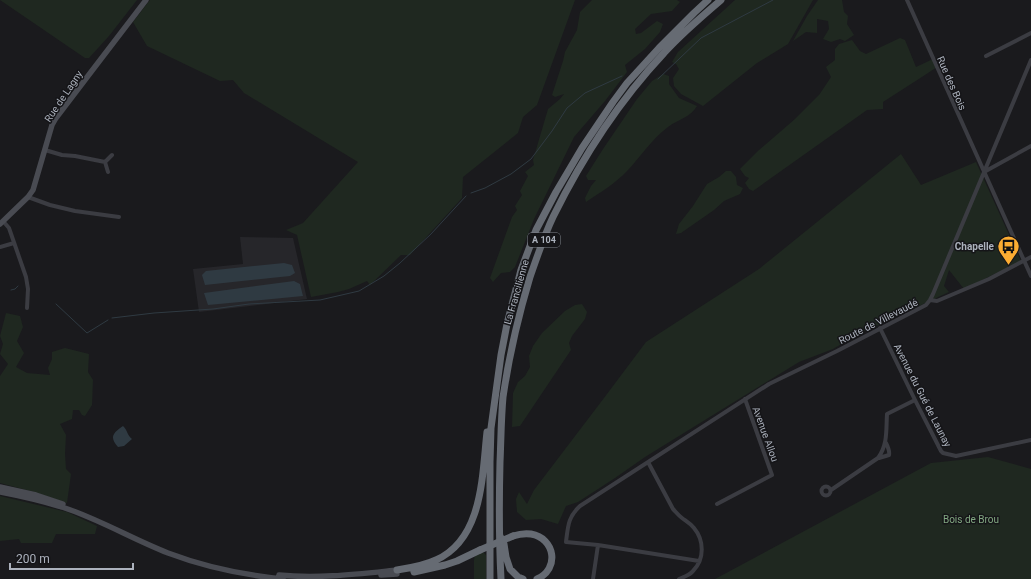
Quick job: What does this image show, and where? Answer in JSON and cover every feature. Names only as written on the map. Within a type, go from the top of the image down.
[{"type":"highway","name":"La Francilienne","points":[[490,579],[490,462],[493,412],[507,324],[521,270],[536,230],[582,148],[627,83],[670,36],[708,0]]},
{"type":"highway","name":"La Francilienne","points":[[501,579],[499,535],[503,399],[508,362],[514,334],[537,258],[553,218],[579,169],[612,116],[664,53],[721,0]]},
{"type":"highway","points":[[397,572],[426,564],[443,557],[457,546],[467,532],[476,509],[480,492],[488,419],[493,412]]},
{"type":"highway","points":[[397,572],[426,570],[445,565],[512,536],[531,534],[542,538],[549,546],[552,557],[551,565],[546,574],[537,579]]},
{"type":"highway","points":[[499,535],[504,544],[510,569],[518,577],[523,579]]},
{"type":"main road","name":"Rue de Lagny","points":[[2,223],[33,190],[52,125],[56,118],[146,0]]},
{"type":"main road","points":[[0,487],[36,495],[65,505],[88,518]]},
{"type":"main road","points":[[0,492],[63,508],[168,553],[240,573],[283,579]]},
{"type":"main road","points":[[240,573],[308,576],[397,572]]},
{"type":"main road","points":[[331,579],[397,572]]},
{"type":"street","name":"Rue des Bois","points":[[907,0],[1031,276]]},
{"type":"street","points":[[986,56],[1031,33]]},
{"type":"street","name":"Route de Villevaudé","points":[[598,545],[566,542],[570,518],[574,511],[580,506],[769,384],[926,305],[930,300],[1031,60]]},
{"type":"street","points":[[984,172],[1031,146]]},
{"type":"street","points":[[45,150],[62,155],[105,162]]},
{"type":"street","points":[[105,162],[112,155]]},
{"type":"street","points":[[105,162],[108,172]]},
{"type":"street","points":[[28,197],[50,205],[75,211],[119,217]]},
{"type":"street","points":[[2,223],[9,228],[26,277],[28,290],[27,308]]},
{"type":"street","points":[[0,247],[14,243]]},
{"type":"street","points":[[930,300],[937,301],[990,279],[1031,257]]},
{"type":"street","name":"Avenue du Gué de Launay","points":[[880,328],[941,451],[956,456],[1031,440]]},
{"type":"street","name":"Avenue Allou","points":[[717,504],[772,475],[745,399]]},
{"type":"street","points":[[831,490],[878,458],[889,455],[889,449],[886,443],[887,414],[915,400]]},
{"type":"street","points":[[648,462],[673,509],[695,528],[702,542],[699,562],[693,571],[679,579]]},
{"type":"street","points":[[593,579],[598,545],[699,562]]},
{"type":"shaded area","points":[[240,237],[293,238],[307,299],[199,312],[193,269],[243,264]]},
{"type":"shaded area","points":[[284,263],[292,265],[295,273],[290,276],[205,285],[202,275],[206,271]]},
{"type":"shaded area","points":[[294,281],[300,284],[303,296],[208,305],[204,293]]},
{"type":"shaded area","points":[[123,426],[132,439],[124,446],[118,447],[115,444],[113,435]]},
{"type":"green space","points":[[0,0],[137,0],[109,36],[89,58],[85,58]]},
{"type":"green space","points":[[150,0],[575,0],[537,105],[523,117],[518,133],[463,177],[462,198],[410,255],[401,255],[370,285],[367,281],[349,289],[311,297],[297,235],[286,230],[303,223],[358,162],[244,93],[233,80],[220,81],[147,46],[133,22]]},
{"type":"green space","points":[[592,0],[677,0],[680,2],[672,11],[651,14],[635,29],[636,34],[641,33],[657,21],[663,24],[660,32],[645,49],[625,65],[627,72],[605,101],[574,137],[534,219],[515,267],[510,272],[501,273],[493,282],[490,278],[512,217],[517,210],[515,206],[522,195],[520,191],[528,176],[525,172],[534,165],[533,160],[548,109],[564,94],[555,97],[552,95],[565,52],[577,30],[580,12]]},
{"type":"green space","points":[[735,0],[813,0],[788,44],[757,63],[703,106],[681,94],[674,86],[673,78],[679,69],[676,64],[672,62],[678,52]]},
{"type":"green space","points":[[818,0],[842,0],[844,12],[848,16],[847,24],[854,35],[845,41],[840,39],[831,42],[823,39],[829,29],[828,21],[817,19],[817,33],[806,32],[793,41]]},
{"type":"green space","points":[[900,38],[905,40],[916,67],[933,59],[937,67],[883,102],[883,109],[867,110],[753,191],[749,189],[745,183],[749,178],[745,176],[740,169],[819,95],[831,77],[826,67],[835,60],[835,49],[839,44],[852,40],[860,51],[866,54]]},
{"type":"green space","points":[[663,74],[669,76],[669,84],[679,98],[697,106],[688,116],[662,132],[618,179],[586,202],[585,198],[596,180],[588,180],[586,176],[637,99],[652,81]]},
{"type":"green space","points":[[901,154],[921,185],[976,162],[1021,261],[964,289],[949,270],[944,286],[949,292],[855,336],[833,349],[799,362],[645,457],[578,502],[566,506],[558,524],[541,519],[526,520],[517,512],[516,499],[519,492],[527,504],[534,490],[646,342],[759,269]]},
{"type":"green space","points":[[726,171],[731,171],[736,177],[737,185],[743,188],[740,194],[724,201],[714,210],[681,233],[676,234],[679,224],[707,184]]},
{"type":"green space","points":[[582,304],[587,312],[585,319],[572,336],[569,343],[571,350],[520,426],[512,427],[513,393],[518,382],[525,376],[530,367],[529,356],[533,346],[542,333],[565,311],[575,305]]},
{"type":"green space","points":[[6,313],[20,316],[23,327],[17,341],[24,353],[16,367],[27,373],[50,375],[48,368],[52,359],[52,352],[65,348],[89,354],[88,372],[93,380],[92,405],[85,416],[82,415],[79,410],[73,410],[72,419],[60,424],[66,435],[66,469],[71,474],[67,503],[0,483],[0,376],[8,364],[0,354],[3,344],[0,336]]},
{"type":"green space","name":"Bois de Brou","points":[[988,457],[1031,469],[1031,579],[715,579],[931,463]]},
{"type":"green space","points":[[0,496],[67,512],[97,526],[95,534],[56,534],[52,543],[21,543],[19,539],[0,541]]},
{"type":"green space","points":[[483,552],[486,555],[486,579],[474,579],[475,555]]},
{"type":"waterway","points":[[658,79],[701,38],[773,0]]},
{"type":"waterway","points":[[471,193],[485,188],[511,174],[531,159],[567,108],[585,93],[622,76]]},
{"type":"waterway","points":[[112,318],[154,313],[213,309],[249,304],[320,300],[359,291],[384,276],[400,263],[431,234],[466,196]]},
{"type":"waterway","points":[[11,290],[18,286]]},
{"type":"waterway","points":[[56,304],[87,333],[108,320]]},
{"type":"place","name":"Chapelle","points":[[1009,266]]}]
